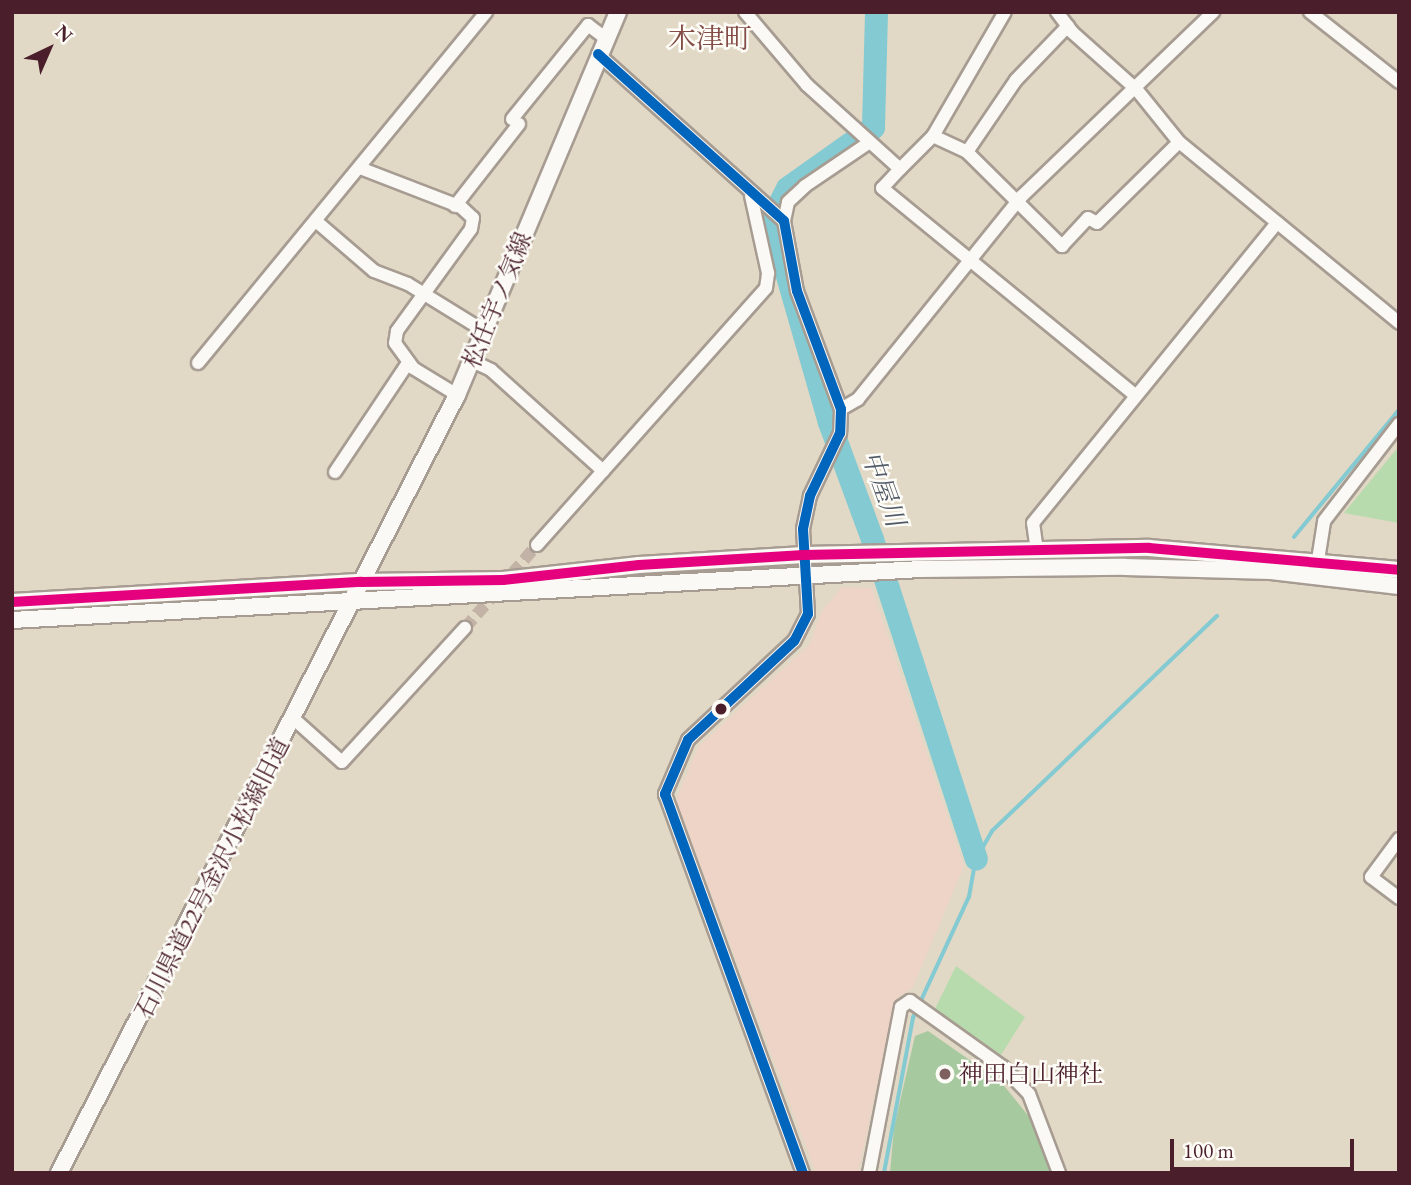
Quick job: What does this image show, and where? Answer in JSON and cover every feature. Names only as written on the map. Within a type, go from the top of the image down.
[{"type":"main road","name":"松任宇ノ気線","points":[[361,582],[457,395],[597,54],[618,12]]},
{"type":"main road","points":[[12,602],[361,582],[503,580],[615,567],[804,555],[889,553],[1149,548],[1318,560],[1399,570]]},
{"type":"main road","points":[[12,620],[899,571],[1125,566],[1271,571],[1399,586]]},
{"type":"main road","name":"石川県道22号金沢小松線旧道","points":[[59,1173],[294,719],[361,582]]},
{"type":"street","points":[[198,363],[317,222],[486,12]]},
{"type":"street","points":[[1005,12],[933,136],[882,188],[1136,396]]},
{"type":"street","points":[[1057,12],[1068,26],[1137,89],[1178,142],[1399,323]]},
{"type":"street","points":[[841,409],[858,399],[1019,202],[1213,12]]},
{"type":"street","points":[[1310,12],[1399,82]]},
{"type":"street","points":[[753,15],[807,85],[900,169]]},
{"type":"street","points":[[455,206],[588,25],[605,38]]},
{"type":"street","points":[[967,152],[1016,80],[1068,26]]},
{"type":"street","points":[[597,54],[751,196],[776,215],[797,291],[841,409],[840,433],[810,496],[803,529],[808,614],[794,641],[688,740],[665,794],[803,1173]]},
{"type":"street","points":[[776,215],[805,186],[864,136]]},
{"type":"street","points":[[933,136],[967,152],[1062,246],[1088,218],[1097,223],[1178,142]]},
{"type":"street","points":[[360,168],[455,206],[472,218],[471,229],[427,295],[397,331],[395,343],[408,363],[457,395]]},
{"type":"street","points":[[537,545],[766,288],[768,274],[751,196]]},
{"type":"street","points":[[317,222],[374,271],[427,295],[484,331]]},
{"type":"street","points":[[1037,551],[1033,523],[1277,223]]},
{"type":"street","points":[[472,361],[491,370],[603,471]]},
{"type":"street","points":[[335,472],[408,363]]},
{"type":"street","points":[[1318,560],[1324,521],[1399,425]]},
{"type":"street","points":[[294,719],[342,762],[466,628]]},
{"type":"street","points":[[1399,839],[1371,877],[1399,898]]},
{"type":"street","points":[[869,1173],[901,1007],[910,1001],[1003,1067],[1028,1094],[1059,1173]]},
{"type":"shaded area","points":[[842,587],[872,588],[964,866],[913,987],[895,1000],[858,1173],[816,1173],[676,800],[698,747],[810,644],[821,612]]},
{"type":"green space","points":[[1399,446],[1399,523],[1344,513]]},
{"type":"green space","points":[[956,966],[1025,1017],[1001,1055],[935,1009]]},
{"type":"green space","points":[[928,1031],[1001,1082],[1030,1118],[1051,1173],[890,1173],[894,1128],[915,1036]]},
{"type":"waterway","name":"中屋川","points":[[876,12],[873,127],[787,188],[771,220],[829,422],[872,539],[976,859]]},
{"type":"waterway","points":[[1294,537],[1399,410]]},
{"type":"waterway","points":[[884,1173],[913,1018],[969,897],[976,859],[992,831],[1217,616]]},
{"type":"tunnel","points":[[465,628],[537,545]]},
{"type":"transit line","points":[[598,54],[784,221],[797,291],[841,409],[840,433],[810,496],[803,529],[808,614],[794,641],[688,740],[665,794],[803,1173]]},
{"type":"transit line","points":[[12,602],[361,582],[503,580],[639,565],[804,555],[1149,548],[1399,570]]},
{"type":"place","name":"神田白山神社","points":[[945,1074]]},
{"type":"district","name":"木津町","points":[[710,38]]}]
